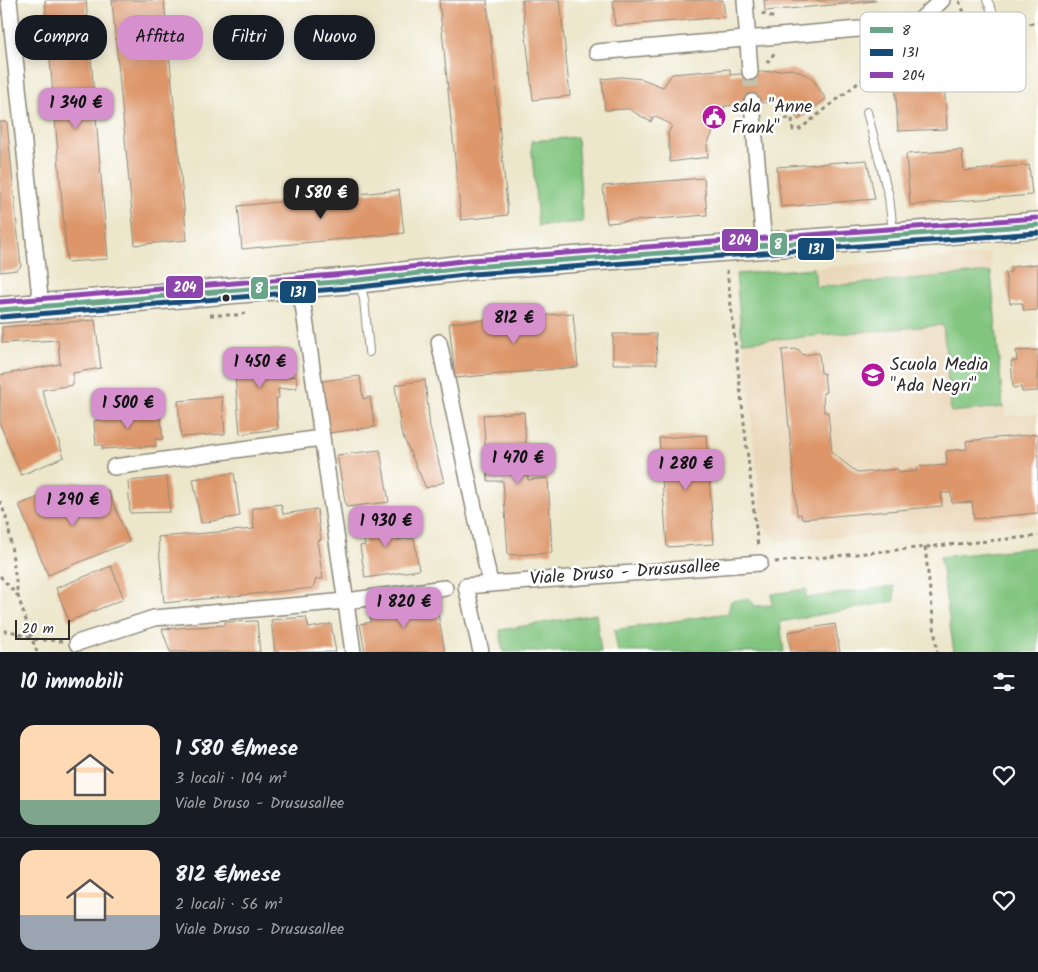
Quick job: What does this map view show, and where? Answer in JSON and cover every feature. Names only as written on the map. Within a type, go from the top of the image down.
[{"type":"main road","points":[[0,310],[359,280],[472,267],[1038,225]]},
{"type":"street","points":[[9,0],[41,307]]},
{"type":"street","points":[[745,0],[750,72]]},
{"type":"street","points":[[928,12],[942,0]]},
{"type":"street","points":[[597,52],[860,30]]},
{"type":"street","points":[[752,102],[764,246]]},
{"type":"street","points":[[298,284],[300,300],[304,305],[321,438],[353,652]]},
{"type":"street","points":[[439,342],[490,583]]},
{"type":"street","points":[[114,467],[321,438]]},
{"type":"street","name":"Viale Druso - Drususallee","points":[[481,652],[466,586],[760,563]]},
{"type":"street","points":[[77,643],[154,618],[346,601],[445,588]]},
{"type":"lane","points":[[987,0],[992,11]]},
{"type":"lane","points":[[867,112],[889,197],[894,236]]},
{"type":"lane","points":[[359,280],[364,300],[369,352]]},
{"type":"path","points":[[754,120],[792,118],[793,130],[800,129],[860,82]]},
{"type":"path","points":[[727,269],[760,563],[1038,536]]},
{"type":"path","points":[[0,501],[8,523],[18,596],[37,652]]},
{"type":"path","points":[[925,546],[937,652]]},
{"type":"path","points":[[0,576],[18,596]]},
{"type":"path","points":[[0,631],[11,631],[32,639],[77,643]]},
{"type":"shaded area","name":"Scuola Media \"Ada Negri\"","points":[[990,254],[1005,416],[1038,414],[1038,524],[779,541],[763,527],[736,274]]},
{"type":"green space","points":[[577,137],[583,222],[538,226],[531,141]]},
{"type":"green space","points":[[814,268],[816,287],[991,272],[1003,407],[951,412],[943,325],[742,342],[736,274]]},
{"type":"green space","points":[[1038,547],[1038,652],[954,652],[940,557]]},
{"type":"green space","points":[[894,586],[895,601],[780,622],[784,652],[618,652],[614,630],[728,613],[731,601],[749,598],[755,606],[772,605],[772,594],[806,589],[806,598]]},
{"type":"green space","points":[[596,614],[601,652],[503,652],[500,630]]},
{"type":"building","points":[[45,0],[86,0],[87,15],[46,15]]},
{"type":"building","points":[[112,0],[164,0],[165,15],[117,15],[117,53]]},
{"type":"building","points":[[439,0],[487,0],[508,215],[461,220]]},
{"type":"building","points":[[522,0],[560,0],[570,96],[533,100]]},
{"type":"building","points":[[613,0],[723,0],[725,17],[615,26]]},
{"type":"building","points":[[764,0],[876,0],[876,1],[765,11]]},
{"type":"building","points":[[50,60],[91,60],[108,259],[67,262]]},
{"type":"building","points":[[118,60],[170,60],[187,240],[135,245]]},
{"type":"building","points":[[730,69],[730,75],[793,69],[812,78],[826,99],[798,120],[790,107],[774,102],[725,106],[707,145],[708,157],[670,162],[668,134],[672,125],[654,116],[651,122],[629,109],[605,110],[602,79],[621,77],[642,79],[663,87],[672,74]]},
{"type":"building","points":[[896,92],[945,92],[947,129],[898,131]]},
{"type":"building","points":[[0,122],[7,122],[21,266],[17,270],[0,272]]},
{"type":"building","points":[[962,150],[964,171],[1029,165],[1032,195],[910,205],[906,154]]},
{"type":"building","points":[[867,160],[875,199],[781,207],[777,167]]},
{"type":"building","points":[[704,178],[707,215],[607,223],[603,186]]},
{"type":"building","points":[[399,190],[404,233],[242,249],[238,206]]},
{"type":"building","points":[[1038,264],[1038,310],[1024,311],[1022,303],[1010,303],[1005,273],[1011,272],[1011,267]]},
{"type":"building","points":[[573,313],[578,367],[455,378],[449,323]]},
{"type":"building","points":[[95,320],[101,368],[73,373],[73,385],[42,390],[64,457],[21,475],[0,424],[0,375],[60,364],[58,340],[2,343],[2,327]]},
{"type":"building","points":[[613,334],[656,334],[657,364],[613,364]]},
{"type":"building","points":[[281,349],[285,377],[296,376],[297,388],[278,389],[279,398],[276,398],[278,429],[240,434],[233,353]]},
{"type":"building","points":[[798,349],[803,355],[819,353],[821,373],[824,373],[826,392],[823,393],[824,412],[828,412],[832,453],[858,473],[898,469],[899,473],[917,471],[917,467],[947,465],[946,451],[967,449],[966,441],[1038,434],[1038,513],[974,519],[972,502],[952,503],[951,493],[941,493],[942,506],[802,519],[801,514],[797,515],[782,350]]},
{"type":"building","points":[[1038,350],[1038,391],[1022,392],[1021,387],[1013,388],[1011,361],[1017,361],[1016,351]]},
{"type":"building","points":[[360,376],[363,399],[370,397],[375,427],[328,433],[321,381]]},
{"type":"building","points":[[425,380],[430,428],[444,482],[426,488],[401,432],[395,385]]},
{"type":"building","points":[[222,397],[225,434],[181,437],[178,401]]},
{"type":"building","points":[[152,410],[152,415],[160,415],[163,439],[155,439],[156,446],[102,449],[102,445],[96,445],[94,421],[100,420],[100,415]]},
{"type":"building","points":[[524,412],[528,480],[548,478],[552,553],[508,555],[503,481],[488,481],[483,415]]},
{"type":"building","points":[[706,435],[714,544],[667,547],[659,438]]},
{"type":"building","points":[[380,450],[389,502],[346,507],[337,455]]},
{"type":"building","points":[[234,473],[240,516],[201,523],[193,479]]},
{"type":"building","points":[[167,477],[170,512],[130,513],[128,481]]},
{"type":"building","points":[[75,482],[82,500],[108,490],[129,542],[48,575],[19,505]]},
{"type":"building","points":[[281,504],[283,514],[317,509],[321,540],[317,541],[323,579],[316,579],[313,588],[164,603],[158,537],[254,529],[252,508]]},
{"type":"building","points":[[393,512],[397,540],[414,538],[419,570],[365,578],[360,546],[365,545],[361,517]]},
{"type":"building","points":[[111,566],[124,599],[69,621],[56,588]]},
{"type":"building","points":[[435,598],[445,652],[365,652],[360,624],[371,622],[369,610]]},
{"type":"building","points":[[306,617],[309,628],[331,624],[336,652],[275,652],[271,620]]},
{"type":"building","points":[[257,621],[260,652],[170,652],[162,629],[225,625],[225,622]]},
{"type":"building","points":[[835,624],[840,652],[791,652],[788,632]]},
{"type":"tunnel","points":[[750,72],[752,102]]},
{"type":"transit line","name":"204","points":[[0,302],[358,273],[471,260],[1037,218]]},
{"type":"transit line","name":"8","points":[[0,310],[359,280],[472,267],[1038,225]]},
{"type":"transit line","name":"131","points":[[1,317],[360,287],[473,274],[1038,233]]},
{"type":"place","name":"sala \"Anne Frank\"","points":[[714,117]]},
{"type":"place","name":"Scuola Media \"Ada Negri\"","points":[[873,375]]}]
